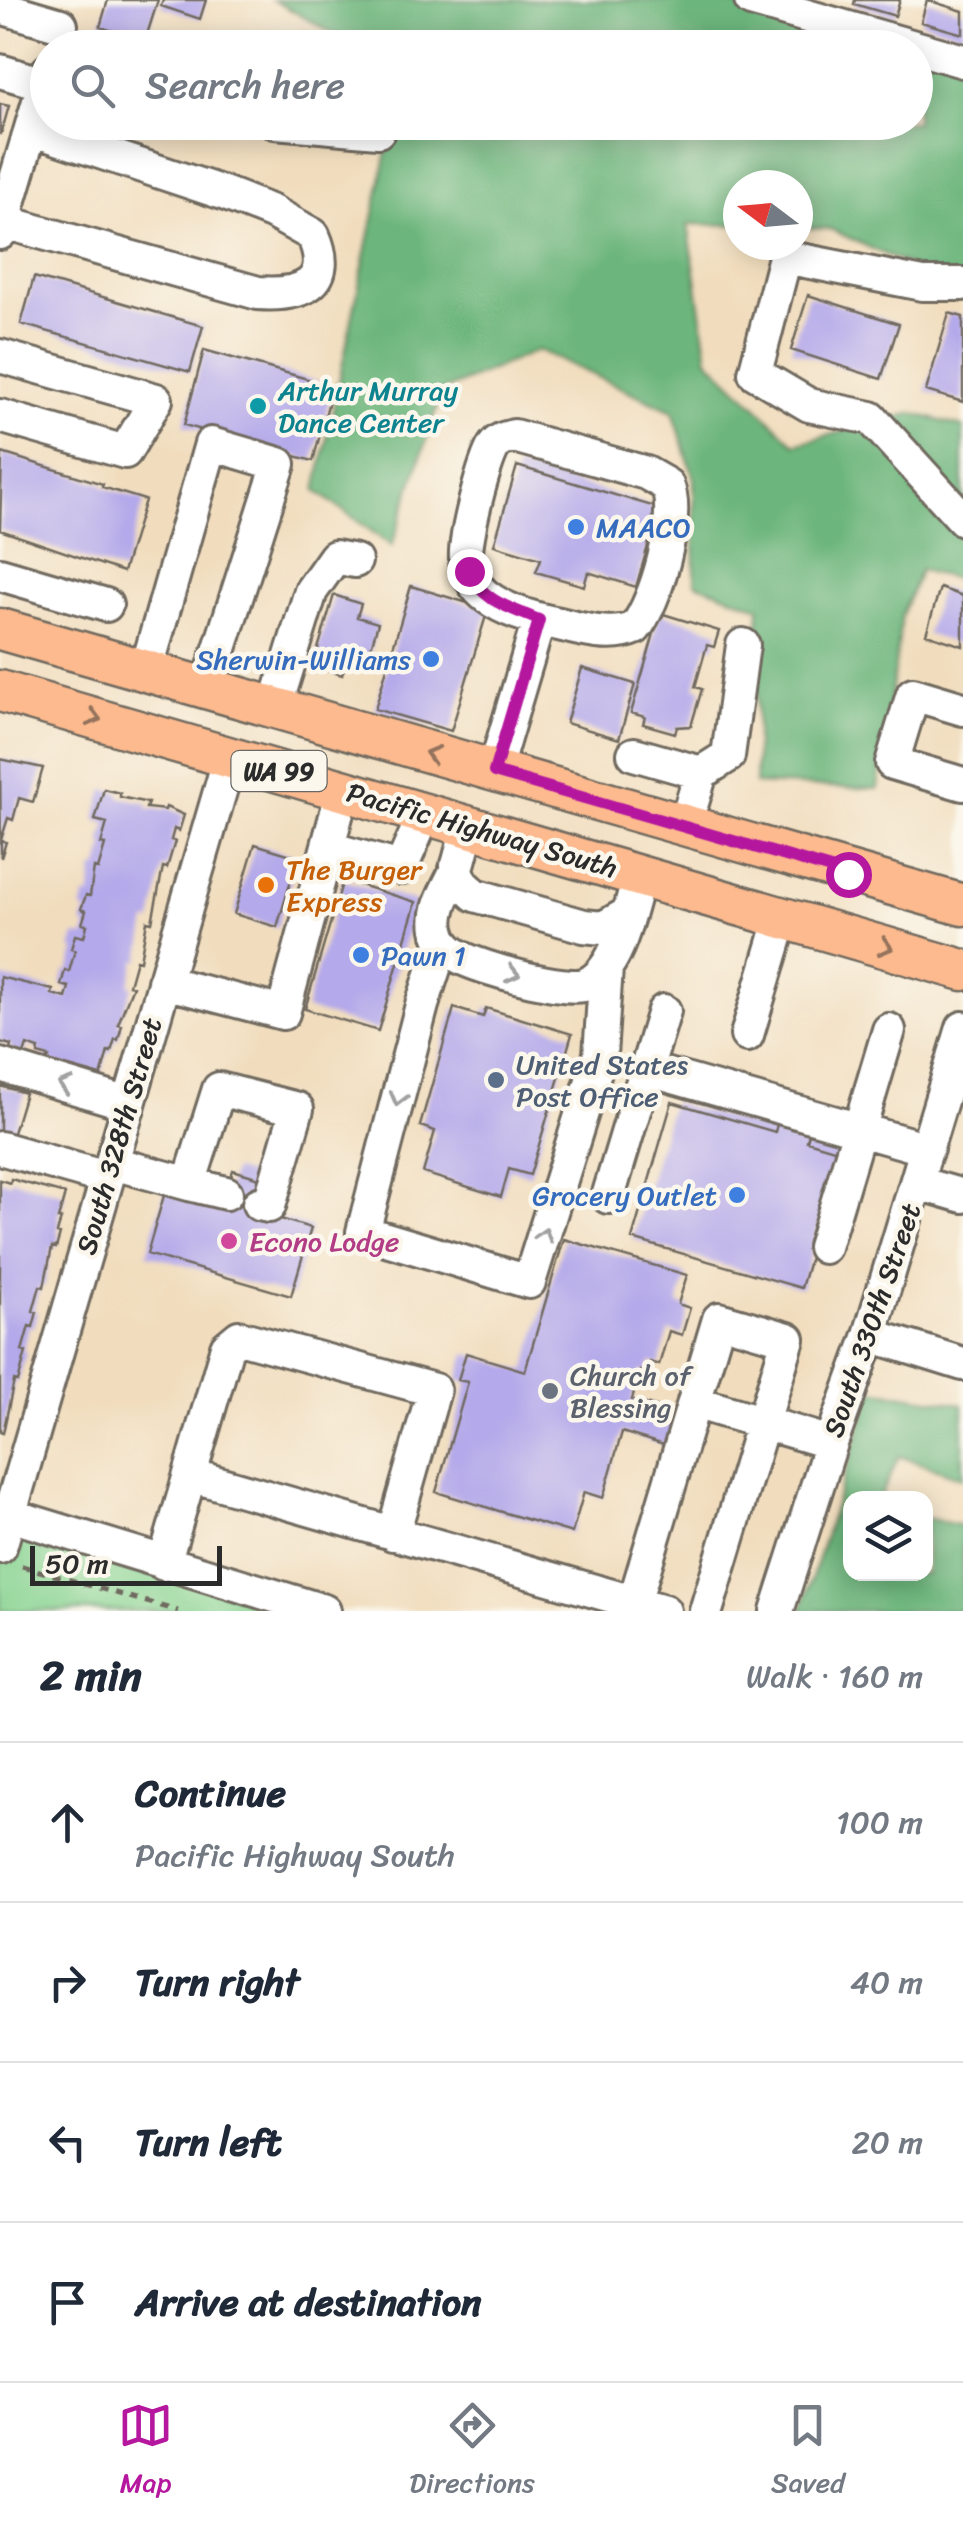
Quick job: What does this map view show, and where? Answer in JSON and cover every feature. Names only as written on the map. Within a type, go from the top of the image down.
[{"type":"main road","name":"WA 99","points":[[0,630],[963,905]]},
{"type":"main road","name":"Pacific Highway South","points":[[0,691],[468,826],[634,894],[782,917],[963,970]]},
{"type":"street","points":[[751,0],[855,30]]},
{"type":"street","points":[[0,7],[61,24]]},
{"type":"street","points":[[933,52],[963,61]]},
{"type":"street","points":[[0,71],[30,76]]},
{"type":"street","points":[[30,132],[3,214],[258,293],[299,292],[312,282],[321,258],[313,235],[272,212],[63,140]]},
{"type":"street","points":[[963,284],[924,284],[785,257],[755,373],[809,404],[871,418],[963,519]]},
{"type":"street","points":[[0,356],[156,400],[125,452],[0,416]]},
{"type":"street","points":[[514,436],[663,481],[671,493],[672,515],[649,606],[635,628],[600,631],[539,620],[484,594],[475,585],[466,559],[472,518],[495,445],[514,436]]},
{"type":"street","points":[[146,671],[211,444],[279,464],[208,689]]},
{"type":"street","points":[[274,708],[311,591],[335,558],[355,562]]},
{"type":"street","points":[[0,574],[94,602],[65,649]]},
{"type":"street","points":[[494,772],[539,620]]},
{"type":"street","points":[[686,826],[701,774],[728,756],[743,645]]},
{"type":"street","points":[[963,709],[913,694],[892,764],[963,784]]},
{"type":"street","points":[[634,754],[701,774]]},
{"type":"street","name":"South 328th Street","points":[[9,1556],[5,1513],[130,1104],[230,757]]},
{"type":"street","points":[[164,982],[282,1014],[343,790]]},
{"type":"street","points":[[328,848],[401,868],[425,813]]},
{"type":"street","points":[[468,826],[456,870],[441,900],[436,925],[442,944],[363,1232],[530,1282],[600,1055],[606,968],[634,894]]},
{"type":"street","points":[[456,870],[475,895],[584,926],[603,928],[634,894]]},
{"type":"street","points":[[746,1034],[782,917]]},
{"type":"street","points":[[442,944],[460,958],[562,986],[586,985],[606,968]]},
{"type":"street","points":[[608,1197],[664,1011]]},
{"type":"street","name":"South 330th Street","points":[[778,1611],[830,1443],[870,1336],[963,1028]]},
{"type":"street","points":[[824,1248],[889,1030]]},
{"type":"street","points":[[0,1066],[130,1104]]},
{"type":"street","points":[[646,1069],[927,1149]]},
{"type":"street","points":[[190,1184],[219,1088],[297,1110],[269,1206],[259,1204]]},
{"type":"street","points":[[0,1148],[226,1193]]},
{"type":"street","points":[[918,1183],[963,1196]]},
{"type":"street","points":[[190,1476],[649,1607],[694,1402],[720,1319],[788,1338],[706,1611]]},
{"type":"street","points":[[870,1336],[963,1364]]},
{"type":"street","points":[[164,1564],[227,1347],[235,1338],[252,1339],[434,1390],[393,1534]]},
{"type":"street","points":[[694,1402],[830,1443]]},
{"type":"street","points":[[5,1513],[324,1611]]},
{"type":"path","points":[[9,1556],[178,1611]]},
{"type":"green space","points":[[273,0],[716,0],[839,30],[327,30]]},
{"type":"green space","points":[[933,53],[963,61],[963,291],[830,229],[813,228],[813,170],[723,170],[723,225],[688,224],[708,359],[795,444],[913,413],[963,427],[963,581],[920,570],[902,614],[878,789],[755,784],[759,607],[695,583],[694,479],[673,411],[538,350],[442,391],[392,546],[316,491],[389,140],[933,140]]},
{"type":"green space","points":[[872,1390],[963,1404],[963,1478],[899,1456],[883,1491],[843,1491],[843,1581],[933,1581],[933,1520],[963,1526],[963,1611],[801,1611]]},
{"type":"green space","points":[[0,1514],[300,1611],[0,1611]]},
{"type":"building","points":[[108,0],[158,0],[148,30],[100,27]]},
{"type":"building","points":[[163,0],[206,0],[200,19],[161,6]]},
{"type":"building","points":[[855,0],[900,0],[895,16],[854,4]]},
{"type":"building","points":[[927,0],[963,11],[963,34],[921,22]]},
{"type":"building","points":[[0,104],[9,106],[1,134],[0,134]]},
{"type":"building","points":[[34,277],[203,326],[190,372],[21,324]]},
{"type":"building","points":[[808,295],[899,324],[881,379],[791,350]]},
{"type":"building","points":[[949,313],[963,317],[963,402],[926,391]]},
{"type":"building","name":"Arthur Murray Dance Center","points":[[204,350],[333,386],[313,461],[184,425]]},
{"type":"building","points":[[2,453],[145,500],[123,572],[0,530]]},
{"type":"building","name":"MAACO","points":[[517,466],[659,508],[636,587],[588,572],[584,586],[536,572],[541,559],[494,545]]},
{"type":"building","name":"Sherwin-Williams","points":[[411,586],[488,609],[451,731],[375,709]]},
{"type":"building","points":[[940,588],[963,596],[963,646],[926,634]]},
{"type":"building","points":[[334,595],[361,604],[357,617],[378,623],[367,661],[348,655],[342,675],[313,666]]},
{"type":"building","points":[[660,613],[719,631],[714,647],[707,645],[695,687],[702,689],[691,726],[677,727],[675,733],[643,724],[645,717],[631,713]]},
{"type":"building","points":[[582,668],[635,684],[619,739],[566,723]]},
{"type":"building","points":[[0,759],[43,768],[33,802],[19,798],[13,820],[8,818],[1,840],[6,842],[1,858]]},
{"type":"building","points":[[104,789],[148,803],[146,808],[166,807],[184,815],[179,831],[174,829],[171,840],[175,841],[167,868],[163,867],[152,922],[147,921],[140,961],[136,960],[129,985],[133,986],[118,1024],[122,1025],[118,1040],[108,1051],[101,1076],[47,1061],[49,1057],[38,1054],[39,1049],[27,1045],[24,1054],[0,1042],[0,977],[53,990],[52,994],[66,998],[69,987],[61,985],[65,970],[69,972],[75,935],[84,937],[86,911],[81,909],[86,895],[90,896],[94,868],[98,869],[105,845],[101,844],[107,823],[95,820]]},
{"type":"building","name":"The Burger Express","points":[[255,844],[298,857],[277,927],[234,914]]},
{"type":"building","name":"Pawn 1","points":[[343,880],[416,902],[378,1031],[305,1009]]},
{"type":"building","name":"United States Post Office","points":[[454,1008],[483,1017],[486,1008],[572,1034],[530,1175],[509,1169],[501,1197],[423,1173],[435,1131],[420,1126]]},
{"type":"building","points":[[0,1086],[25,1093],[12,1136],[0,1133]]},
{"type":"building","name":"Grocery Outlet","points":[[672,1102],[775,1132],[778,1120],[810,1129],[807,1141],[841,1151],[801,1288],[632,1239]]},
{"type":"building","name":"Econo Lodge","points":[[233,1170],[266,1180],[257,1212],[311,1228],[291,1296],[147,1254],[167,1185],[223,1201]]},
{"type":"building","points":[[11,1179],[65,1194],[58,1219],[60,1234],[56,1248],[52,1247],[44,1287],[40,1286],[33,1311],[37,1312],[33,1327],[29,1326],[22,1351],[26,1352],[18,1382],[14,1381],[3,1433],[0,1180],[10,1183]]},
{"type":"building","name":"Church of Blessing","points":[[564,1239],[687,1275],[678,1304],[690,1308],[682,1335],[669,1331],[659,1365],[650,1362],[647,1373],[640,1371],[632,1400],[680,1414],[670,1447],[622,1432],[603,1498],[584,1492],[572,1533],[436,1492],[468,1382],[458,1380],[466,1353],[525,1371]]},
{"type":"place","name":"Arthur Murray Dance Center","points":[[258,406]]},
{"type":"place","name":"MAACO","points":[[576,527]]},
{"type":"place","name":"Sherwin-Williams","points":[[431,659]]},
{"type":"place","name":"The Burger Express","points":[[266,885]]},
{"type":"place","name":"Pawn 1","points":[[361,955]]},
{"type":"place","name":"United States Post Office","points":[[496,1080]]},
{"type":"place","name":"Grocery Outlet","points":[[737,1195]]},
{"type":"place","name":"Econo Lodge","points":[[229,1241]]},
{"type":"place","name":"Church of Blessing","points":[[550,1391]]},
{"type":"route","points":[[469,571],[484,594],[539,620],[494,772],[848,874]]}]
